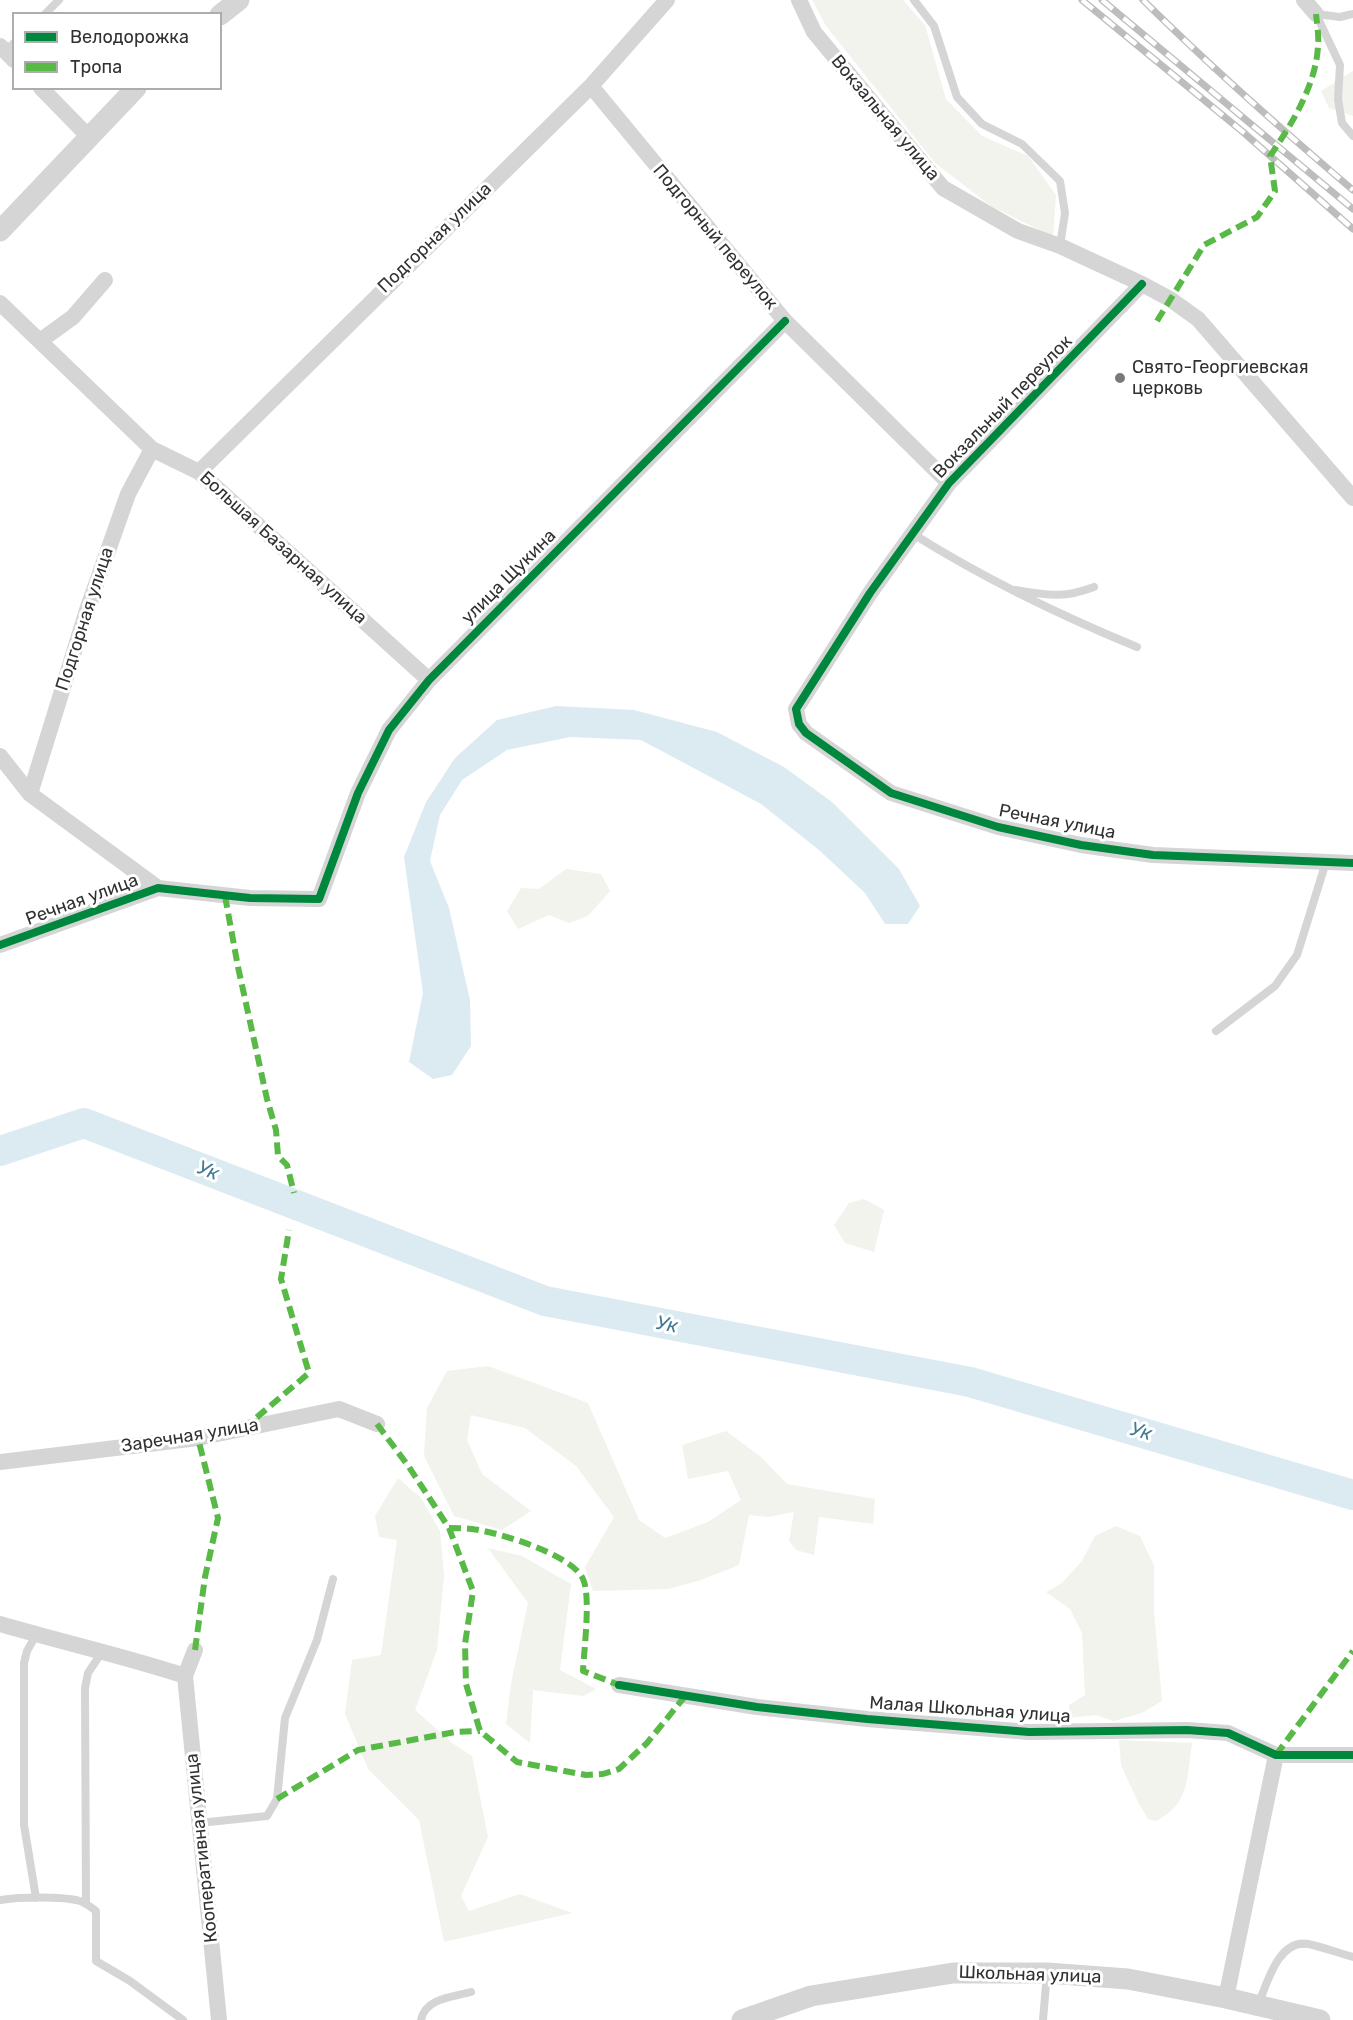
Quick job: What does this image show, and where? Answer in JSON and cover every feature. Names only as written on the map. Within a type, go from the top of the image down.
[{"type":"street","points":[[222,13],[239,0]]},
{"type":"street","name":"Подгорная улица","points":[[199,472],[591,86],[667,0]]},
{"type":"street","name":"Вокзальная улица","points":[[799,0],[814,32],[943,188],[1018,231],[1060,246],[1142,284],[1170,299],[1198,319],[1353,498]]},
{"type":"street","points":[[1305,0],[1316,14]]},
{"type":"street","name":"Подгорный переулок","points":[[591,86],[785,321],[949,483]]},
{"type":"street","points":[[43,90],[89,137]]},
{"type":"street","points":[[0,231],[134,90]]},
{"type":"street","points":[[40,341],[73,317],[105,280]]},
{"type":"street","name":"Вокзальный переулок","points":[[796,709],[870,593],[949,483],[1142,284]]},
{"type":"street","name":"Большая Базарная улица","points":[[0,303],[152,449],[199,472],[429,680]]},
{"type":"street","name":"улица Щукина","points":[[319,898],[363,782],[390,730],[429,680],[785,321]]},
{"type":"street","name":"Подгорная улица","points":[[30,794],[87,610],[128,494],[152,449]]},
{"type":"street","name":"Речная улица","points":[[796,709],[799,724],[806,733],[891,793],[998,827],[1081,845],[1153,855],[1353,863]]},
{"type":"street","points":[[0,756],[30,794],[158,888]]},
{"type":"street","name":"Речная улица","points":[[0,945],[158,888],[250,898],[319,898]]},
{"type":"street","name":"Заречная улица","points":[[0,1462],[198,1438],[339,1409],[376,1424]]},
{"type":"street","points":[[0,1624],[133,1659],[185,1676]]},
{"type":"street","name":"Кооперативная улица","points":[[195,1650],[185,1676],[219,2020]]},
{"type":"street","name":"Малая Школьная улица","points":[[619,1684],[768,1708],[867,1719],[1018,1731],[1187,1730],[1228,1733],[1275,1755],[1353,1755]]},
{"type":"street","points":[[1226,1998],[1275,1755]]},
{"type":"street","name":"Школьная улица","points":[[742,2020],[811,1996],[953,1973],[1047,1973],[1128,1979],[1226,1998],[1320,2020]]},
{"type":"lane","points":[[47,12],[59,0]]},
{"type":"lane","points":[[914,0],[934,26],[957,97],[982,124],[1023,144],[1060,181],[1065,213],[1060,246]]},
{"type":"lane","points":[[1316,14],[1340,17],[1353,14]]},
{"type":"lane","points":[[1316,14],[1340,66],[1338,99],[1342,123],[1353,136]]},
{"type":"lane","points":[[913,534],[1006,588],[1072,620],[1137,647]]},
{"type":"lane","points":[[1006,588],[1057,596],[1073,594],[1094,587]]},
{"type":"lane","points":[[1216,1031],[1275,986],[1297,955],[1326,862]]},
{"type":"lane","points":[[199,1823],[267,1816],[277,1799],[285,1718],[317,1640],[333,1579]]},
{"type":"lane","points":[[36,1635],[27,1651],[24,1663],[24,1825],[36,1898]]},
{"type":"lane","points":[[86,1904],[86,1688],[88,1673],[102,1652]]},
{"type":"lane","points":[[0,1900],[18,1897],[79,1901],[86,1904],[96,1911],[96,1961],[130,1981],[183,2020]]},
{"type":"lane","points":[[1258,2005],[1280,1957],[1296,1945],[1305,1944],[1353,1957]]},
{"type":"lane","points":[[1043,2020],[1047,1973]]},
{"type":"lane","points":[[421,2020],[422,2013],[432,2003],[471,1992]]},
{"type":"shaded area","points":[[812,0],[903,0],[925,25],[946,99],[982,136],[1028,156],[1056,195],[1053,237],[991,206],[935,163],[826,26]]},
{"type":"shaded area","points":[[1353,71],[1353,116],[1329,108],[1321,91]]},
{"type":"shaded area","points":[[556,706],[634,710],[717,732],[784,767],[832,802],[899,869],[920,906],[908,924],[885,924],[865,893],[819,850],[761,804],[641,740],[570,737],[507,750],[462,780],[440,815],[430,861],[449,908],[470,1000],[471,1046],[452,1075],[433,1079],[409,1062],[423,993],[404,857],[426,802],[455,758],[497,720]]},
{"type":"shaded area","points":[[566,869],[601,874],[610,891],[588,916],[569,923],[549,915],[518,929],[507,911],[521,888],[539,889]]},
{"type":"shaded area","points":[[864,1199],[884,1210],[874,1252],[845,1243],[834,1225],[849,1203]]},
{"type":"shaded area","points":[[488,1366],[588,1403],[639,1520],[665,1538],[708,1522],[741,1500],[728,1471],[688,1479],[682,1445],[726,1431],[761,1457],[787,1484],[875,1499],[873,1524],[819,1517],[814,1555],[796,1550],[789,1541],[794,1512],[768,1517],[749,1515],[739,1565],[701,1580],[668,1589],[593,1591],[585,1567],[614,1517],[576,1466],[525,1428],[471,1415],[467,1440],[482,1474],[531,1511],[502,1530],[454,1516],[424,1456],[427,1408],[447,1371]]},
{"type":"shaded area","points":[[398,1478],[421,1498],[440,1531],[444,1576],[437,1650],[415,1710],[452,1743],[472,1756],[488,1837],[461,1896],[469,1911],[520,1894],[572,1913],[444,1942],[419,1820],[368,1769],[345,1714],[352,1660],[381,1655],[397,1540],[379,1537],[375,1516]]},
{"type":"shaded area","points":[[1116,1526],[1140,1536],[1154,1566],[1154,1611],[1162,1701],[1142,1713],[1114,1721],[1095,1715],[1070,1718],[1069,1705],[1085,1695],[1082,1633],[1070,1609],[1046,1592],[1061,1584],[1082,1561],[1095,1536]]},
{"type":"shaded area","points":[[488,1548],[522,1556],[571,1584],[560,1670],[596,1689],[583,1696],[533,1690],[530,1743],[506,1724],[511,1684],[528,1603]]},
{"type":"shaded area","points":[[1119,1740],[1192,1743],[1185,1788],[1181,1798],[1167,1814],[1156,1821],[1148,1819],[1121,1765]]},
{"type":"waterway","name":"Ук","points":[[0,1151],[84,1123],[545,1301],[970,1382],[1353,1495]]},
{"type":"railway","points":[[1082,0],[1243,132],[1353,229]]},
{"type":"railway","points":[[1102,0],[1353,209]]},
{"type":"railway","points":[[1143,0],[1246,97],[1353,190]]},
{"type":"marked path","points":[[1157,321],[1204,245],[1257,217],[1275,191],[1270,156],[1302,104],[1313,75],[1318,42],[1316,14]]},
{"type":"marked path","points":[[225,896],[238,967],[276,1130],[278,1156],[287,1165],[294,1193]]},
{"type":"marked path","points":[[243,1429],[309,1373],[281,1279],[289,1230]]},
{"type":"marked path","points":[[377,1424],[409,1467],[449,1528],[473,1591],[465,1644],[466,1684],[480,1731],[517,1762],[586,1775],[603,1774],[619,1769],[647,1743],[686,1695]]},
{"type":"marked path","points":[[195,1650],[205,1577],[218,1518],[198,1438]]},
{"type":"marked path","points":[[449,1528],[483,1531],[515,1540],[550,1553],[576,1570],[583,1579],[587,1598],[583,1671],[619,1685]]},
{"type":"marked path","points":[[1276,1755],[1353,1651]]},
{"type":"marked path","points":[[277,1799],[358,1750],[455,1732],[480,1731]]},
{"type":"cycle path","points":[[1142,284],[949,483],[870,593],[796,709],[799,724],[806,733],[891,793],[998,827],[1081,845],[1153,855],[1353,863]]},
{"type":"cycle path","points":[[0,945],[158,888],[250,898],[319,899],[358,793],[389,730],[429,680],[785,321]]},
{"type":"cycle path","points":[[619,1685],[757,1707],[867,1719],[1029,1732],[1187,1730],[1228,1733],[1276,1755],[1353,1755]]},
{"type":"place","name":"Свято-Георгиевская церковь","points":[[1120,378]]}]
